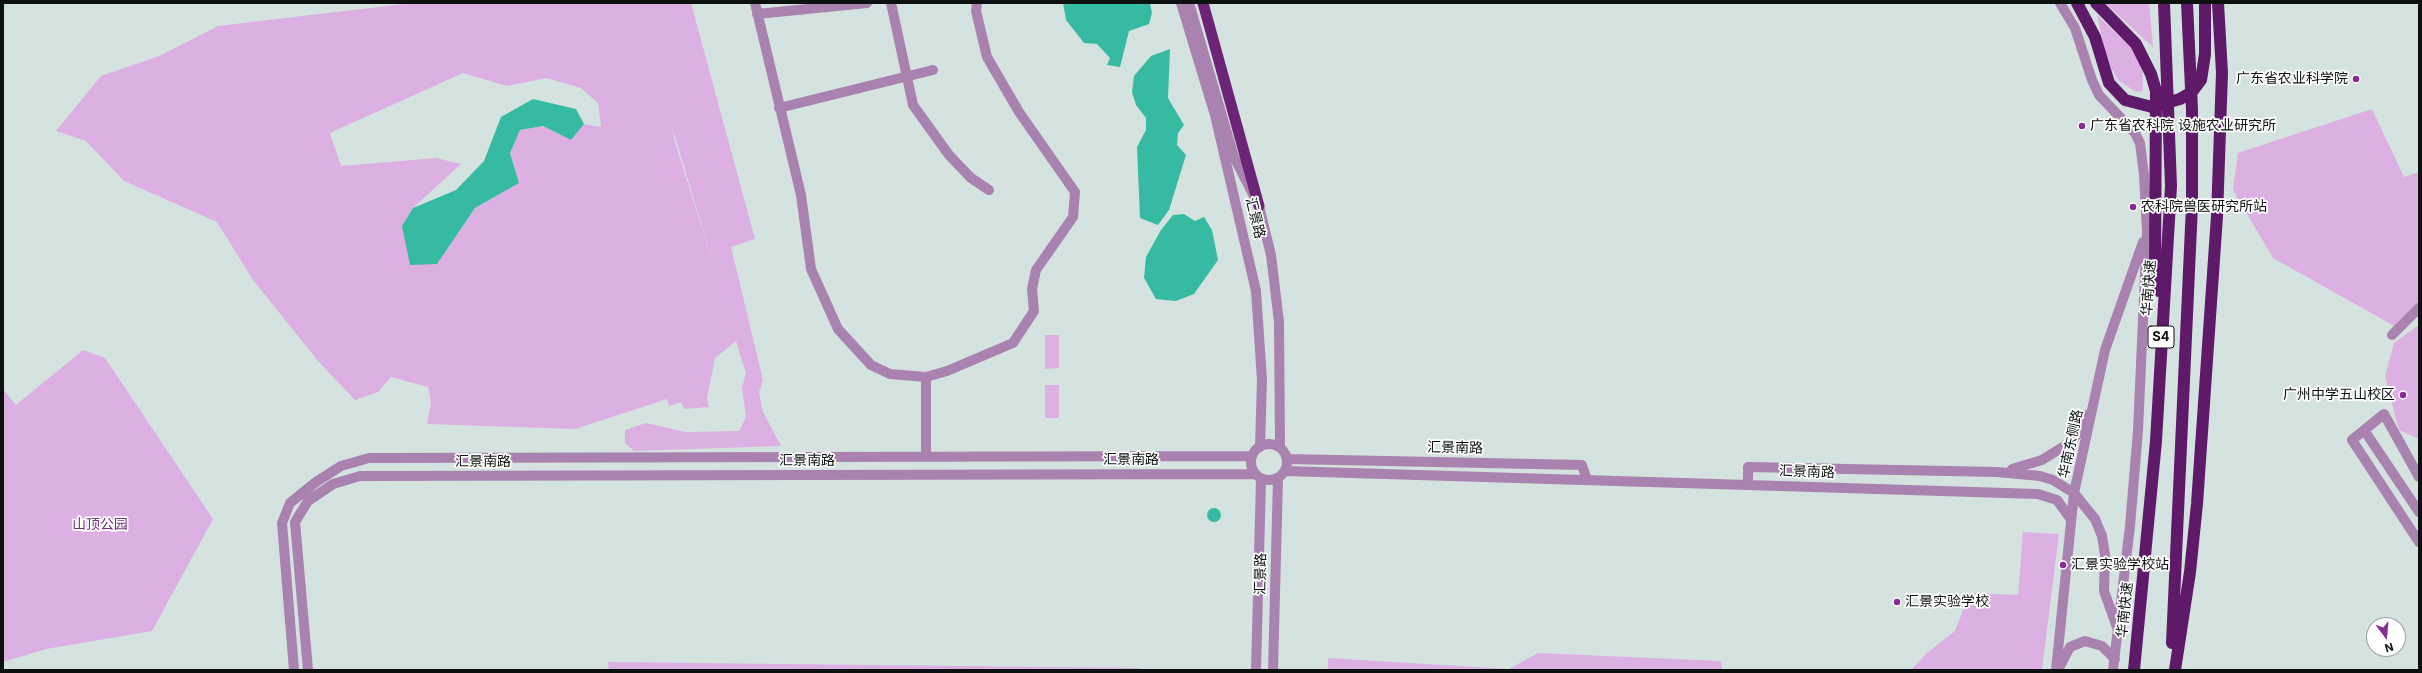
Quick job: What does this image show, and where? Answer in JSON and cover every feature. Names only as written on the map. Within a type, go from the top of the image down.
[{"type":"highway","points":[[1203,3],[1259,206]]},
{"type":"highway","points":[[2077,3],[2092,31],[2108,83],[2125,100],[2152,107],[2180,99],[2192,92],[2201,80],[2206,54],[2205,3]]},
{"type":"highway","points":[[2096,3],[2136,44],[2148,67],[2156,91],[2155,268],[2162,313]]},
{"type":"highway","name":"华南快速","points":[[2134,670],[2156,442],[2162,313],[2171,186],[2164,3]]},
{"type":"highway","name":"S4","points":[[2171,670],[2192,204],[2192,110],[2187,3]]},
{"type":"highway","points":[[2175,670],[2190,572],[2197,504],[2214,263],[2222,111],[2222,66],[2218,3]]},
{"type":"street","points":[[755,3],[779,108],[801,194],[811,269],[838,329],[871,365],[890,374],[926,377],[947,371],[1013,343],[1034,311],[1032,290],[1036,270],[1073,217],[1076,192],[1019,112],[987,57],[976,11],[977,3]]},
{"type":"street","points":[[757,14],[866,3]]},
{"type":"street","points":[[891,3],[912,105],[949,155],[967,174],[989,190]]},
{"type":"street","name":"汇景路","points":[[1181,3],[1215,115],[1256,291],[1262,380],[1260,447]]},
{"type":"street","name":"汇景路","points":[[1189,3],[1234,157],[1259,206],[1271,255],[1279,322],[1280,448]]},
{"type":"street","name":"华南东侧路","points":[[2060,3],[2076,28],[2092,80],[2099,95],[2135,133],[2140,143],[2147,231],[2138,431],[2130,526],[2113,670]]},
{"type":"street","points":[[779,108],[906,78],[933,70]]},
{"type":"street","name":"华南东侧路","points":[[2057,670],[2070,518],[2074,493],[2105,350],[2147,231]]},
{"type":"street","points":[[2392,335],[2419,308]]},
{"type":"street","points":[[926,377],[926,457]]},
{"type":"street","points":[[1998,472],[2042,460],[2066,445],[2076,436],[2082,426],[2096,394]]},
{"type":"street","points":[[2419,477],[2384,414],[2352,440],[2419,542]]},
{"type":"street","points":[[2364,430],[2419,512]]},
{"type":"street","points":[[1270,444],[1280,448],[1288,459],[1286,471],[1278,479],[1272,480],[1258,476],[1251,462],[1252,456],[1260,447],[1270,444]]},
{"type":"street","name":"汇景南路","points":[[294,670],[282,523],[290,503],[316,482],[342,466],[369,458],[1252,456]]},
{"type":"street","name":"汇景南路","points":[[1288,459],[1582,465],[1587,480]]},
{"type":"street","name":"汇景南路","points":[[1748,485],[1748,467],[1998,472]]},
{"type":"street","name":"汇景南路","points":[[1286,471],[2026,493],[2049,496],[2057,500],[2070,518]]},
{"type":"street","points":[[1998,472],[2040,476],[2064,485],[2074,493],[2095,519],[2102,536],[2105,555],[2104,591],[2118,630]]},
{"type":"street","name":"汇景南路","points":[[308,670],[295,522],[308,501],[333,484],[360,476],[1258,476]]},
{"type":"street","name":"汇景路","points":[[1256,670],[1258,476]]},
{"type":"street","name":"汇景路","points":[[1273,670],[1278,479]]},
{"type":"street","points":[[2057,670],[2070,647],[2085,641],[2102,646],[2115,659]]},
{"type":"green space","points":[[412,3],[691,3],[755,239],[731,247],[763,380],[759,392],[763,412],[781,446],[634,451],[625,443],[625,430],[646,423],[685,432],[739,431],[746,417],[742,387],[746,374],[736,341],[715,358],[707,398],[709,407],[684,409],[681,402],[669,406],[667,399],[575,429],[427,424],[431,403],[428,387],[391,377],[378,392],[355,400],[318,361],[253,280],[217,222],[124,181],[86,141],[56,131],[101,76],[159,56],[218,26]],"holes":[[[463,73],[507,86],[546,78],[581,88],[598,103],[601,127],[584,124],[571,140],[543,126],[520,130],[510,153],[519,183],[475,208],[437,264],[402,226],[413,208],[461,164],[436,158],[341,166],[330,133]],[[672,127],[717,276],[675,142]]]},
{"type":"green space","points":[[2105,3],[2149,3],[2153,47]]},
{"type":"green space","points":[[2097,15],[2137,53],[2142,62],[2143,91],[2136,92],[2118,80],[2107,60]]},
{"type":"green space","points":[[2372,109],[2404,177],[2419,172],[2419,303],[2396,327],[2273,258],[2233,190],[2238,153]]},
{"type":"green space","name":"广州中学五山校区","points":[[2419,325],[2419,439],[2399,430],[2385,377],[2394,343]]},
{"type":"green space","points":[[1045,335],[1059,335],[1059,368],[1045,369]]},
{"type":"green space","name":"山顶公园","points":[[83,350],[105,358],[213,519],[152,631],[46,649],[3,662],[3,389],[16,405]]},
{"type":"green space","points":[[1045,385],[1059,385],[1059,418],[1045,418]]},
{"type":"green space","points":[[2023,532],[2059,534],[2042,670],[1911,670],[1928,652],[1955,631],[1970,593],[2018,595]]},
{"type":"green space","points":[[1538,653],[1721,661],[1722,670],[1328,670],[1328,658],[1509,669]]},
{"type":"green space","points":[[608,662],[1140,668],[1141,670],[609,670]]},
{"type":"shaded area","points":[[1063,3],[1150,3],[1152,13],[1149,24],[1129,31],[1120,67],[1107,65],[1110,58],[1097,44],[1084,43],[1066,20]]},
{"type":"shaded area","points":[[1170,49],[1168,98],[1184,125],[1178,133],[1177,145],[1186,155],[1169,210],[1158,225],[1140,218],[1137,147],[1146,130],[1146,118],[1136,105],[1132,92],[1134,76],[1151,56]]},
{"type":"shaded area","points":[[533,99],[576,109],[584,124],[571,140],[543,126],[520,130],[510,153],[519,183],[475,208],[437,264],[410,265],[402,226],[413,208],[456,190],[484,161],[501,117]]},
{"type":"shaded area","points":[[1184,214],[1195,221],[1204,217],[1212,230],[1218,260],[1194,294],[1176,301],[1156,299],[1144,278],[1146,257],[1161,230],[1173,215]]},
{"type":"shaded area","points":[[1214,508],[1219,510],[1221,515],[1219,520],[1214,522],[1209,520],[1207,515],[1209,510]]},
{"type":"place","name":"广东省农业科学院","points":[[2356,79]]},
{"type":"place","name":"广东省农科院 设施农业研究所","points":[[2082,126]]},
{"type":"place","name":"农科院兽医研究所站","points":[[2133,207]]},
{"type":"place","name":"广州中学五山校区","points":[[2403,395]]},
{"type":"place","name":"汇景实验学校站","points":[[2063,565]]},
{"type":"place","name":"汇景实验学校","points":[[1897,602]]}]
